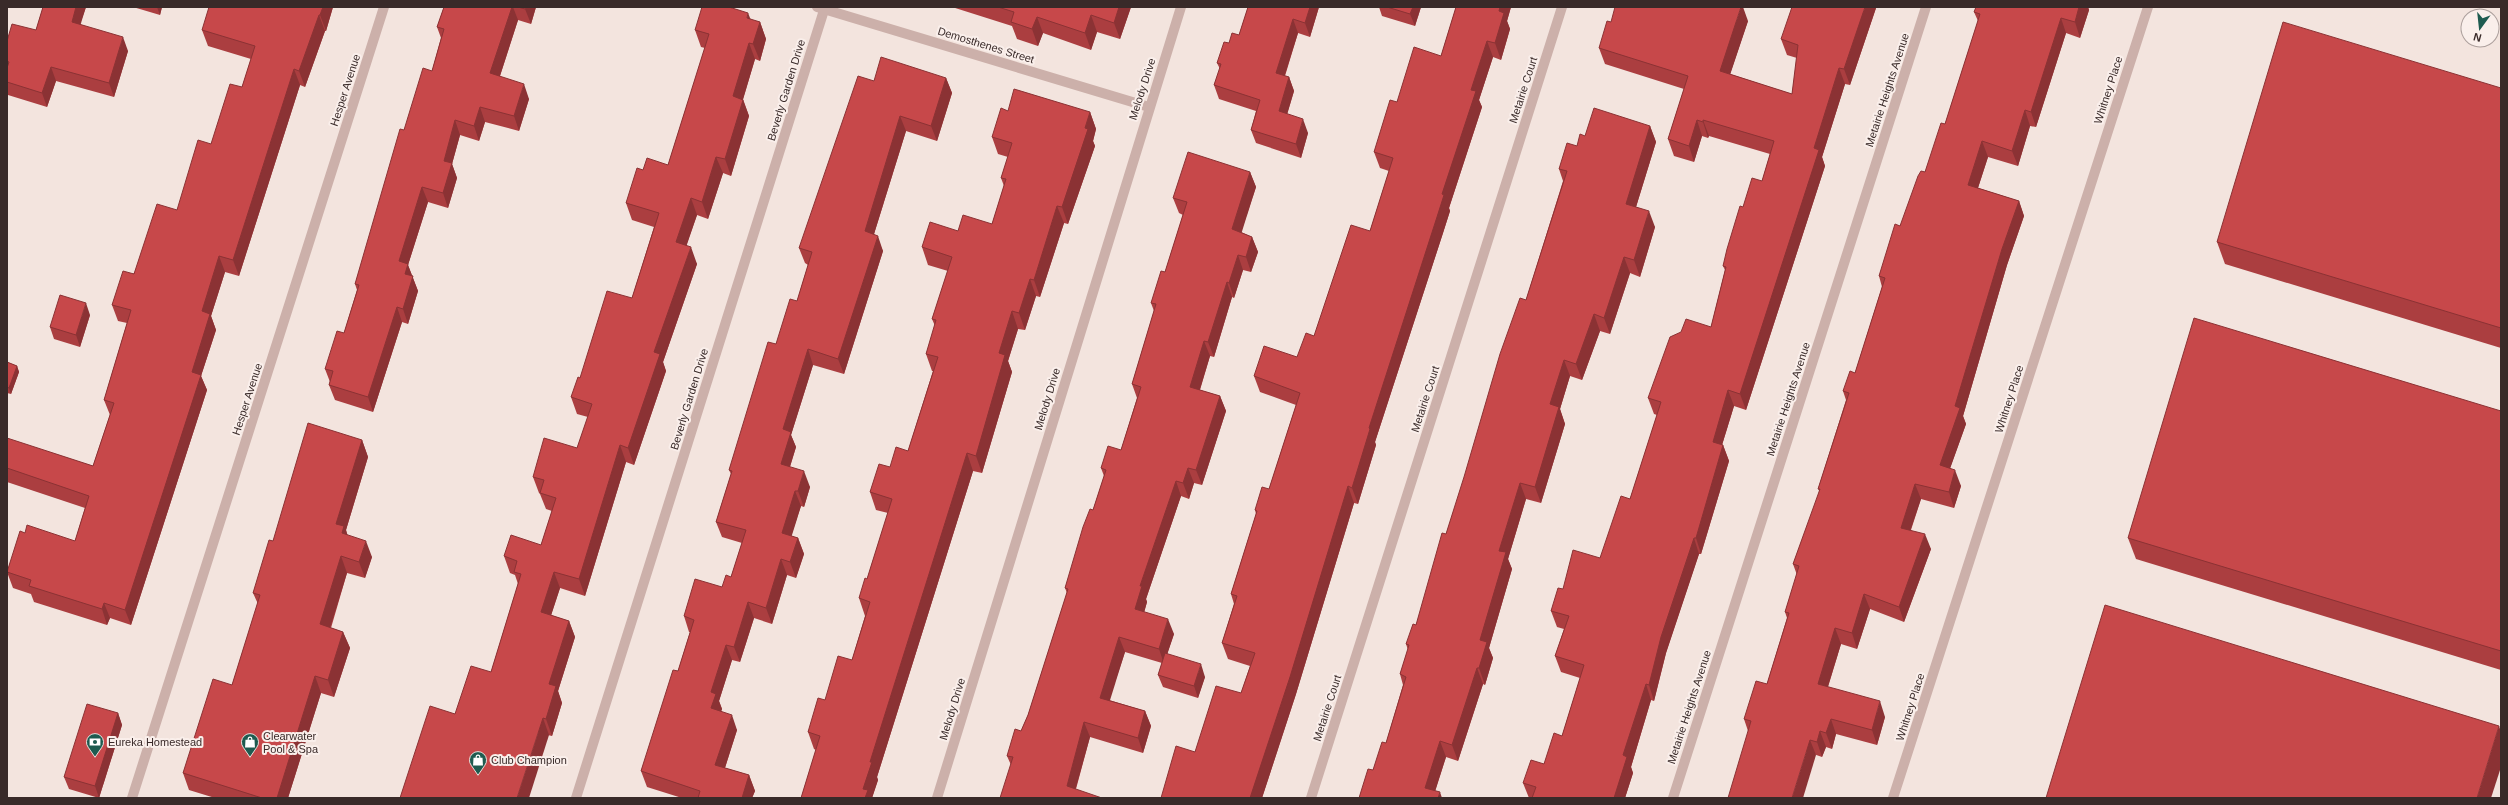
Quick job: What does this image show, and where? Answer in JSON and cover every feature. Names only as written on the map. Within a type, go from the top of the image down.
[{"type":"street","name":"Hesper Avenue","points":[[132,798],[384,7]]},
{"type":"street","name":"Melody Drive","points":[[937,798],[1181,7]]},
{"type":"street","name":"Metairie Court","points":[[1311,798],[1562,7]]},
{"type":"street","name":"Metairie Heights Avenue","points":[[1673,798],[1926,7]]},
{"type":"street","name":"Whitney Place","points":[[1893,798],[2148,7]]},
{"type":"street","name":"Demosthenes Street","points":[[822,8],[1149,107]]},
{"type":"street","name":"Beverly Garden Drive","points":[[576,798],[822,8]]},
{"type":"building","points":[[43,7],[76,7],[72,22],[123,37],[109,83],[51,67],[42,93],[7,82],[7,68],[9,62],[7,61],[7,41],[12,24],[36,30]]},
{"type":"building","points":[[209,7],[323,7],[299,71],[294,69],[233,260],[219,256],[202,311],[210,314],[192,372],[201,375],[125,610],[104,603],[102,609],[29,586],[31,580],[7,572],[20,531],[25,533],[27,525],[75,541],[89,496],[7,468],[7,438],[93,466],[114,403],[104,400],[131,310],[112,305],[123,271],[134,274],[157,204],[177,210],[198,140],[211,144],[230,84],[242,87],[255,46],[202,30]]},
{"type":"building","points":[[444,7],[512,7],[490,73],[524,84],[514,116],[480,107],[474,126],[455,120],[444,161],[452,163],[443,193],[422,187],[399,261],[408,264],[405,274],[413,276],[403,309],[397,307],[368,397],[329,385],[333,371],[325,369],[337,331],[344,333],[359,285],[355,284],[400,129],[404,130],[423,68],[432,71],[444,29],[437,27]]},
{"type":"building","points":[[702,7],[729,7],[748,13],[747,18],[760,22],[753,44],[749,43],[733,96],[743,100],[725,159],[716,157],[702,202],[691,198],[676,242],[691,247],[654,352],[660,354],[628,448],[620,445],[579,579],[554,572],[541,612],[569,621],[549,684],[556,686],[546,719],[543,718],[517,798],[400,798],[430,706],[455,714],[471,666],[491,672],[521,574],[514,572],[517,561],[504,556],[511,535],[541,545],[556,498],[540,493],[544,480],[533,477],[544,438],[577,448],[592,404],[571,397],[578,377],[580,378],[607,291],[632,298],[659,213],[626,203],[637,168],[643,170],[647,158],[668,165],[709,34],[695,30]]},
{"type":"building","points":[[998,7],[1119,7],[1114,23],[1091,15],[1085,33],[1037,17],[1032,29],[1011,22],[1014,12]]},
{"type":"building","points":[[1248,7],[1310,7],[1305,23],[1293,19],[1276,73],[1289,77],[1279,111],[1303,119],[1296,144],[1251,130],[1260,100],[1214,85],[1221,64],[1217,63],[1224,42],[1229,43],[1232,33],[1239,35]]},
{"type":"building","points":[[1387,7],[1413,7],[1410,14]]},
{"type":"building","points":[[1456,7],[1500,7],[1499,11],[1504,13],[1495,43],[1487,41],[1471,90],[1476,91],[1442,194],[1444,195],[1369,428],[1370,429],[1352,488],[1348,486],[1290,677],[1250,798],[1161,798],[1176,746],[1195,752],[1216,686],[1241,693],[1255,653],[1222,643],[1237,596],[1231,594],[1257,511],[1255,510],[1262,487],[1269,489],[1300,393],[1254,376],[1264,346],[1297,357],[1306,333],[1314,336],[1351,225],[1370,231],[1393,158],[1374,152],[1390,100],[1397,102],[1414,47],[1441,56]]},
{"type":"building","points":[[1615,7],[1741,7],[1720,71],[1792,94],[1798,45],[1781,39],[1792,7],[1865,7],[1844,69],[1839,68],[1814,148],[1819,150],[1740,394],[1728,390],[1713,442],[1723,445],[1696,538],[1694,538],[1661,637],[1649,685],[1646,684],[1623,755],[1627,757],[1614,798],[1532,798],[1536,787],[1523,783],[1531,760],[1544,764],[1554,733],[1562,736],[1584,665],[1555,656],[1569,616],[1551,611],[1558,588],[1563,589],[1573,550],[1600,558],[1621,496],[1630,499],[1661,402],[1648,398],[1670,337],[1681,332],[1686,319],[1711,327],[1726,267],[1723,266],[1727,249],[1740,206],[1743,207],[1752,178],[1762,181],[1774,141],[1703,120],[1703,122],[1697,120],[1689,146],[1668,139],[1688,76],[1599,48],[1607,21],[1611,22]]},
{"type":"building","points":[[1976,7],[2079,7],[2075,22],[2061,18],[2031,112],[2025,110],[2012,151],[1982,141],[1968,185],[2019,201],[2002,249],[1955,406],[1960,408],[1940,465],[1955,470],[1949,492],[1915,484],[1901,528],[1925,534],[1899,607],[1864,594],[1852,633],[1835,628],[1818,684],[1880,701],[1872,730],[1831,719],[1826,733],[1820,731],[1817,742],[1810,740],[1792,798],[1728,798],[1751,721],[1744,719],[1756,681],[1767,684],[1789,613],[1785,612],[1799,566],[1793,564],[1820,489],[1818,489],[1849,393],[1843,391],[1850,371],[1855,373],[1885,278],[1879,276],[1895,224],[1900,226],[1918,176],[1921,171],[1925,172],[1941,123],[1945,124],[1980,14],[1974,12]]},
{"type":"building","points":[[2283,22],[2501,88],[2501,328],[2217,242]]},
{"type":"building","points":[[881,57],[946,78],[931,126],[900,116],[865,231],[878,236],[838,359],[808,349],[783,429],[791,432],[781,464],[804,471],[798,491],[795,491],[782,533],[798,538],[790,562],[781,559],[766,608],[748,602],[734,647],[726,645],[711,692],[716,694],[711,708],[732,715],[715,765],[749,775],[742,798],[698,798],[700,791],[641,771],[673,670],[678,671],[694,620],[684,616],[695,579],[722,587],[726,575],[731,577],[746,530],[716,522],[732,471],[729,470],[768,342],[776,344],[790,299],[797,301],[812,252],[799,248],[858,76],[874,81]]},
{"type":"building","points":[[1014,89],[1090,112],[1085,128],[1088,129],[1062,207],[1057,206],[1034,280],[1030,279],[1019,313],[1012,311],[999,353],[1005,355],[976,456],[967,453],[870,762],[872,762],[863,789],[868,790],[865,798],[801,798],[820,736],[808,732],[818,698],[825,700],[838,656],[852,660],[870,602],[859,598],[865,578],[867,579],[892,499],[870,492],[879,464],[890,467],[896,447],[908,451],[938,357],[926,354],[936,320],[932,319],[952,257],[922,247],[930,222],[958,231],[963,215],[992,224],[1006,179],[1001,178],[1012,143],[992,137],[1001,108],[1008,111]]},
{"type":"building","points":[[1594,108],[1650,126],[1626,204],[1649,211],[1634,260],[1624,257],[1604,318],[1594,314],[1576,364],[1564,360],[1550,404],[1559,407],[1535,487],[1520,483],[1499,551],[1506,552],[1480,640],[1487,642],[1479,668],[1477,668],[1452,745],[1440,741],[1425,788],[1440,792],[1438,798],[1359,798],[1368,769],[1373,770],[1382,742],[1386,743],[1406,677],[1400,674],[1409,645],[1406,644],[1413,624],[1416,625],[1442,533],[1446,534],[1500,354],[1520,298],[1526,300],[1567,171],[1559,169],[1567,143],[1577,146],[1580,134],[1585,136]]},
{"type":"building","points":[[1188,152],[1250,172],[1232,229],[1252,237],[1246,257],[1238,255],[1229,283],[1227,282],[1208,342],[1204,341],[1190,387],[1220,396],[1196,470],[1188,468],[1183,483],[1176,481],[1140,586],[1142,586],[1135,609],[1168,619],[1159,649],[1119,637],[1100,698],[1145,711],[1138,738],[1084,722],[1067,786],[1102,798],[1000,798],[1013,757],[1007,756],[1015,729],[1021,731],[1028,715],[1068,589],[1065,588],[1083,527],[1090,509],[1093,510],[1106,470],[1101,468],[1108,446],[1121,450],[1141,387],[1132,384],[1156,304],[1151,303],[1161,271],[1165,272],[1187,202],[1173,198]]},
{"type":"building","points":[[60,295],[86,303],[76,335],[50,327]]},
{"type":"building","points":[[2194,318],[2501,411],[2501,651],[2128,538]]},
{"type":"building","points":[[7,362],[17,366],[9,388],[7,387]]},
{"type":"building","points":[[308,423],[362,440],[336,524],[344,526],[342,533],[366,541],[359,562],[341,556],[320,624],[343,632],[328,680],[315,676],[277,798],[262,798],[183,773],[213,679],[232,685],[260,595],[253,593],[269,540],[273,541]]},
{"type":"building","points":[[2105,605],[2499,726],[2477,798],[2046,798]]},
{"type":"building","points":[[1165,653],[1201,664],[1194,686],[1158,675]]},
{"type":"building","name":"Eureka Homestead","points":[[87,704],[118,713],[95,786],[64,777]]},
{"type":"place","name":"Eureka Homestead","points":[[95,757]]},
{"type":"place","name":"Clearwater Pool & Spa","points":[[250,757]]},
{"type":"place","name":"Club Champion","points":[[478,775]]}]
